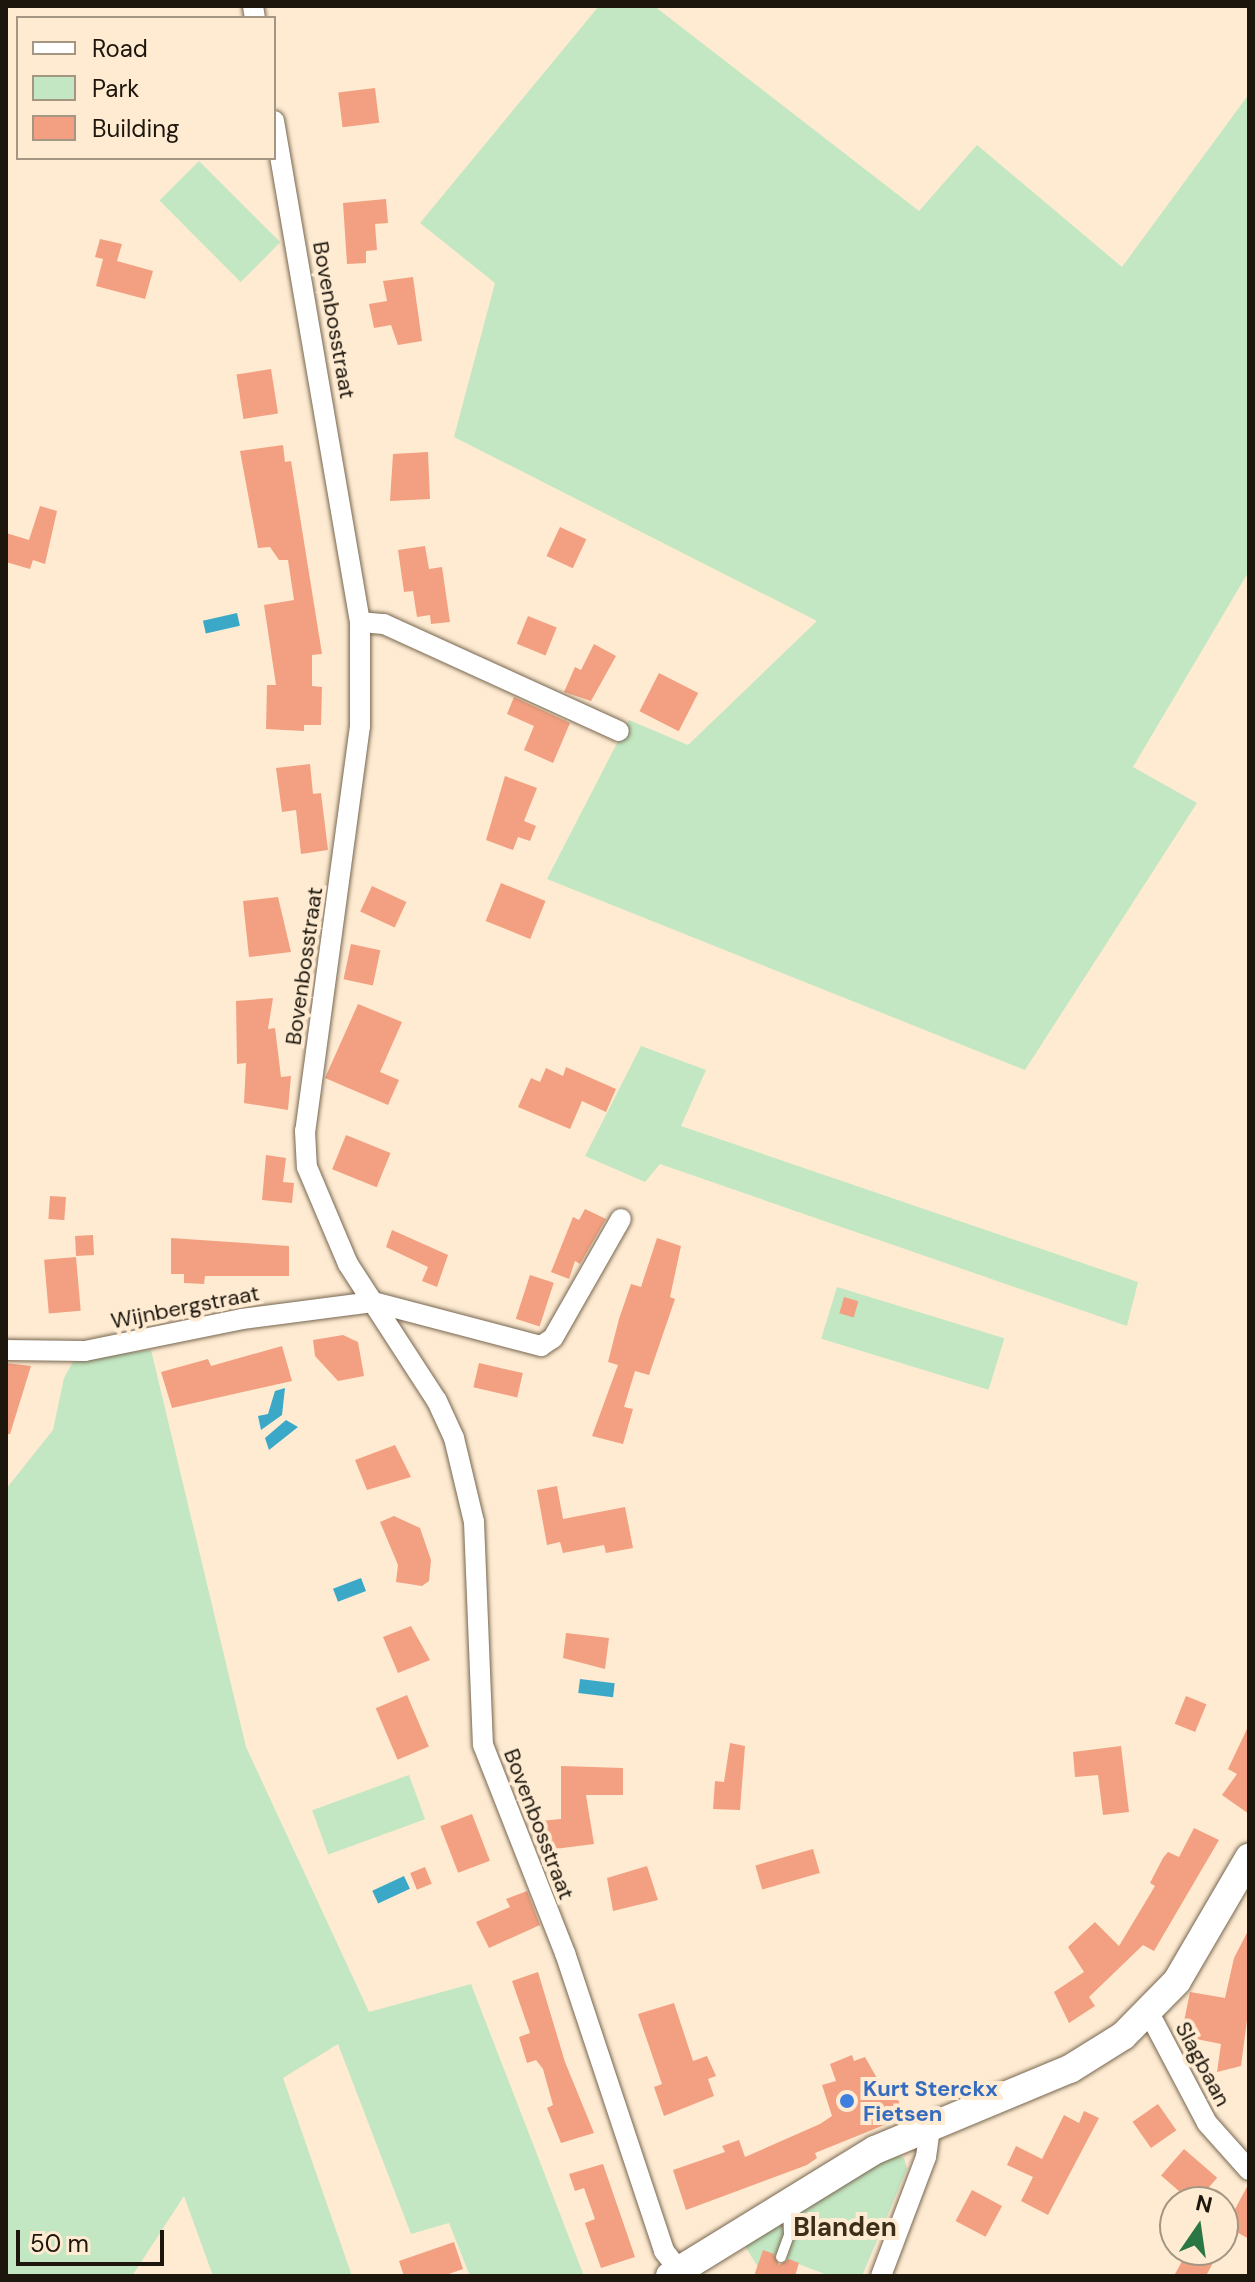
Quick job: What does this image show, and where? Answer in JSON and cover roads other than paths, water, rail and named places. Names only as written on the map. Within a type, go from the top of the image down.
[{"type":"street","name":"Bovenbosstraat","points":[[276,133],[360,622],[360,726],[305,1131],[307,1167],[348,1264],[437,1401],[458,1450],[474,1522],[483,1745],[565,1953],[674,2273]]},
{"type":"street","points":[[360,622],[384,624],[619,731]]},
{"type":"street","points":[[373,1302],[541,1346],[553,1338],[621,1219]]},
{"type":"street","name":"Wijnbergstraat","points":[[6,1350],[85,1351],[242,1319],[373,1302]]},
{"type":"street","points":[[674,2273],[788,2199],[875,2150],[1070,2069],[1149,2013],[1193,1958],[1249,1858]]},
{"type":"street","name":"Slagbaan","points":[[1149,2013],[1207,2123],[1249,2170]]},
{"type":"street","points":[[881,2276],[926,2157],[930,2127]]},
{"type":"lane","points":[[781,2257],[789,2235],[788,2199]]},
{"type":"water","points":[[237,613],[240,626],[206,634],[203,621]]},
{"type":"water","points":[[285,1388],[282,1415],[261,1430],[258,1416],[268,1414],[275,1391]]},
{"type":"water","points":[[286,1420],[298,1427],[269,1450],[265,1438]]},
{"type":"water","points":[[361,1578],[366,1591],[338,1602],[333,1589]]},
{"type":"water","points":[[580,1679],[615,1683],[613,1697],[578,1693]]},
{"type":"water","points":[[404,1876],[410,1889],[378,1903],[372,1891]]},
{"type":"place","name":"Kurt Sterckx Fietsen","points":[[847,2101]]},
{"type":"district","name":"Blanden","points":[[845,2228]]}]
